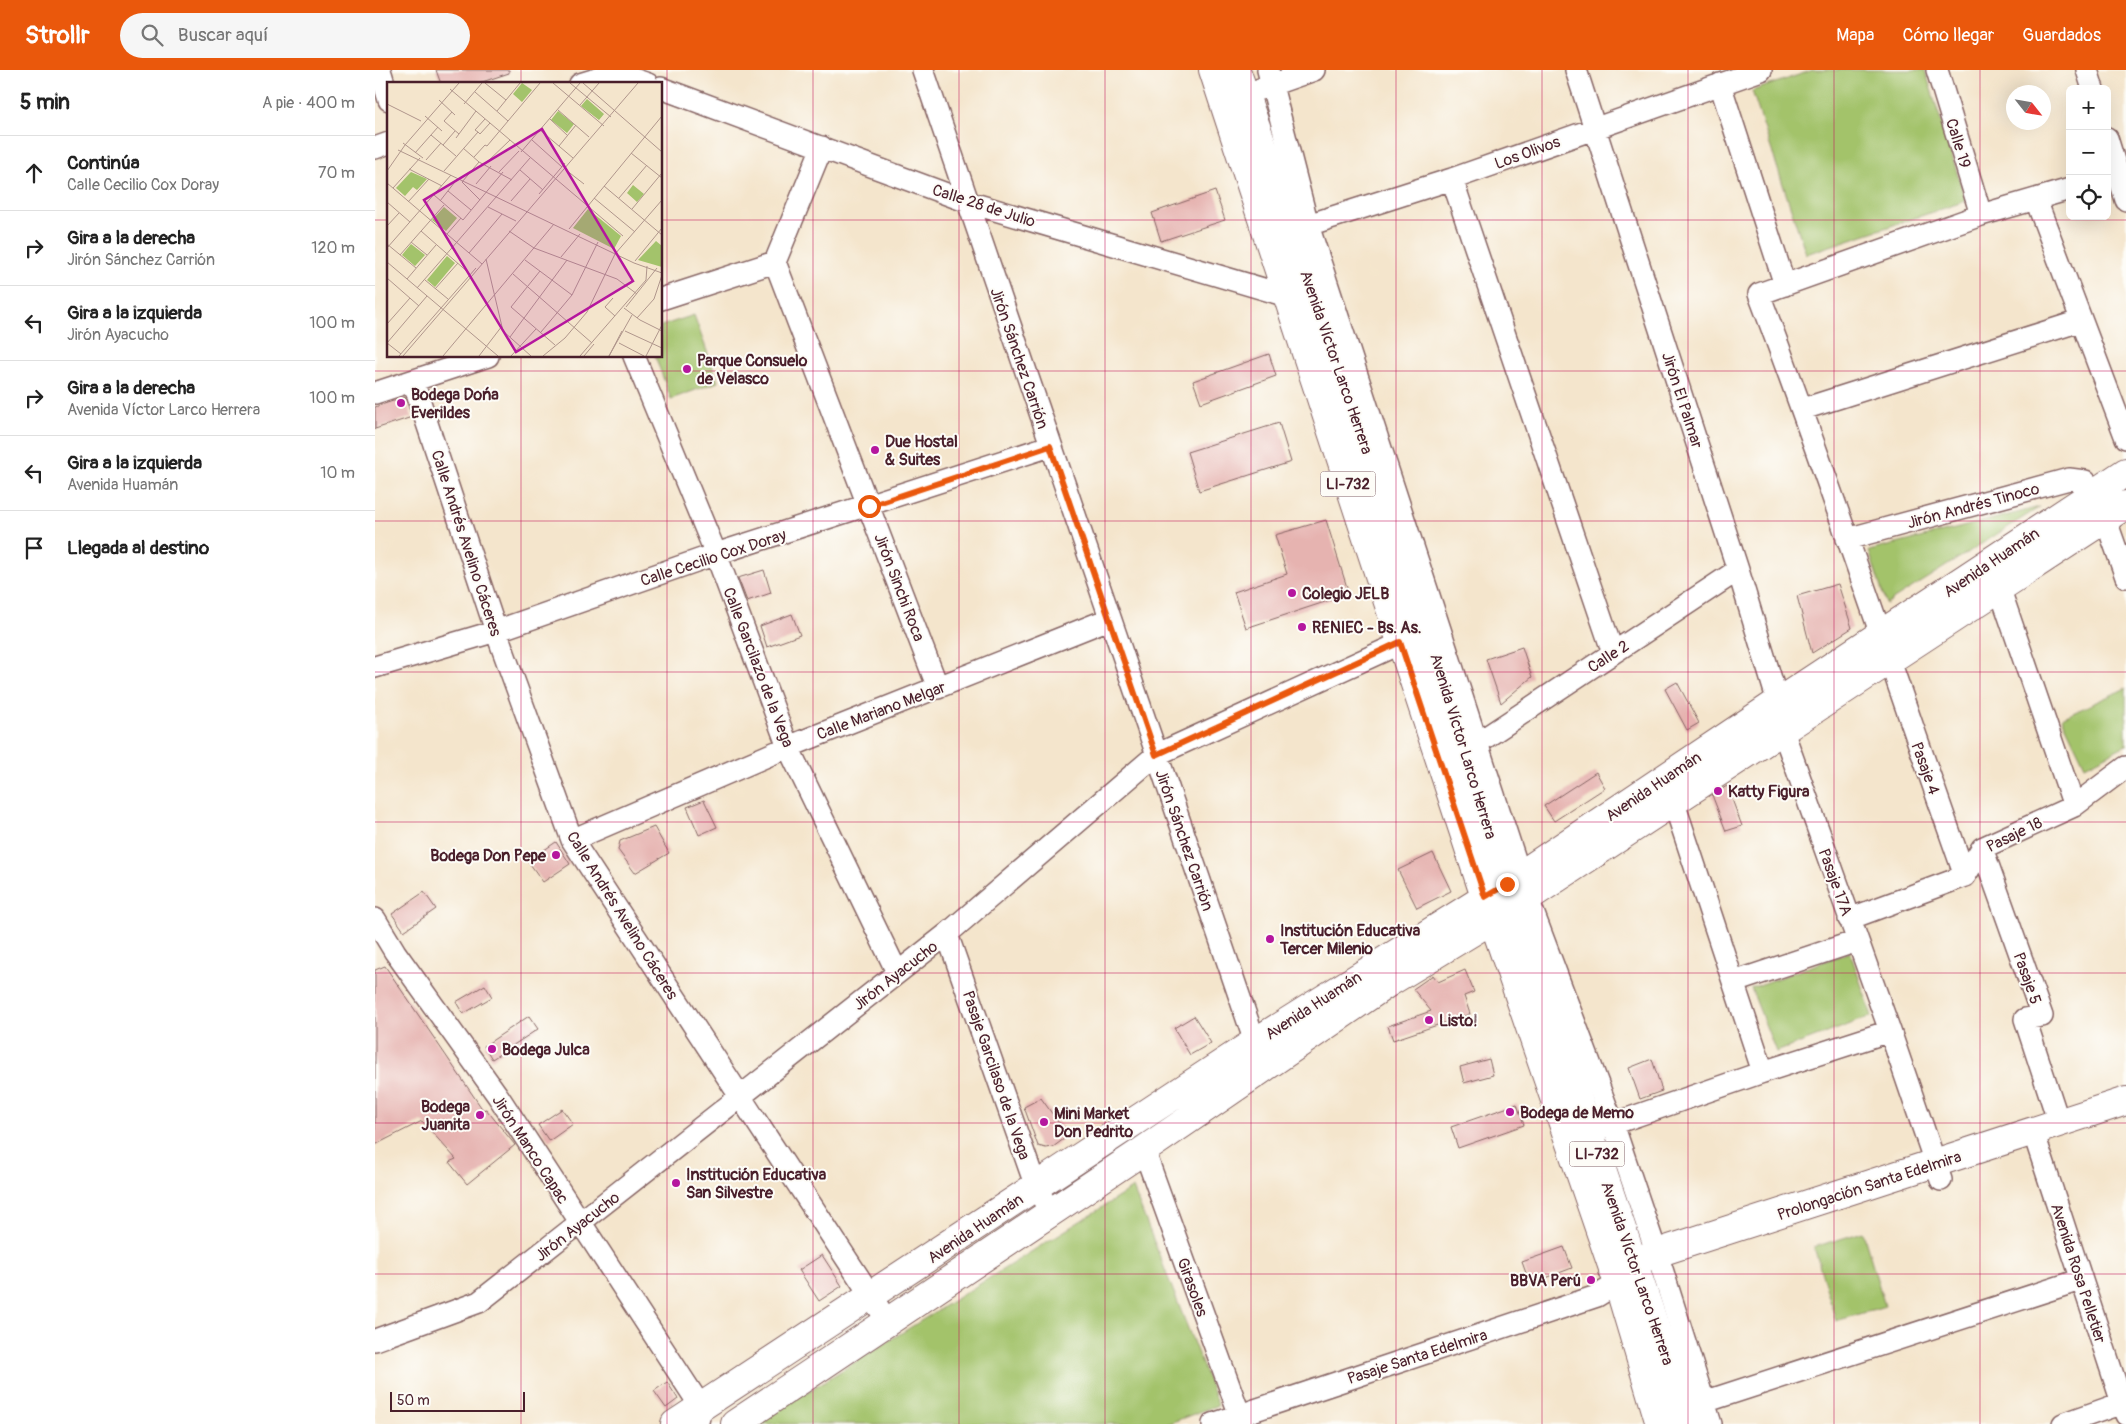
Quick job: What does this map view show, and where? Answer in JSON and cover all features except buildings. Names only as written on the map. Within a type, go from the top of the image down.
[{"type":"main road","name":"Avenida Víctor Larco Herrera","points":[[1213,70],[1300,292],[1427,631],[1508,896],[1531,992],[1564,1093],[1638,1269],[1658,1423]]},
{"type":"main road","name":"Avenida Víctor Larco Herrera","points":[[1240,82],[1301,229],[1300,292],[1400,642],[1508,896]]},
{"type":"main road","name":"Avenida Huamán","points":[[1508,896],[1778,702],[2126,472]]},
{"type":"main road","name":"Avenida Huamán","points":[[675,1424],[700,1416],[872,1296],[1036,1187],[1265,1051],[1383,973],[1508,896],[1675,803],[2115,512]]},
{"type":"main road","name":"Avenida Huamán","points":[[735,1424],[1144,1150],[1265,1051]]},
{"type":"main road","name":"Avenida Víctor Larco Herrera","points":[[1564,1093],[1601,1128],[1638,1269],[1688,1424]]},
{"type":"main road","name":"Prolongación Santa Edelmira","points":[[2036,1140],[2059,1123],[2126,1101]]},
{"type":"main road","name":"Prolongación Santa Edelmira","points":[[1638,1269],[2036,1140],[2126,1120]]},
{"type":"street","points":[[380,70],[387,93]]},
{"type":"street","points":[[654,70],[659,82]]},
{"type":"street","name":"Jirón Sánchez Carrión","points":[[923,70],[1156,755],[1265,1051]]},
{"type":"street","points":[[1240,82],[1314,70]]},
{"type":"street","name":"Jirón El Palmar","points":[[1576,70],[1738,570],[1778,702],[1783,732]]},
{"type":"street","name":"Los Olivos","points":[[1301,229],[1452,179],[1761,70]]},
{"type":"street","name":"Calle 19","points":[[1937,70],[1981,215]]},
{"type":"street","points":[[2087,70],[2092,85]]},
{"type":"street","points":[[587,82],[616,73],[643,82]]},
{"type":"street","name":"Avenida Víctor Larco Herrera","points":[[1270,77],[1301,229],[1479,742],[1508,896],[1601,1128]]},
{"type":"street","points":[[1720,84],[1785,285],[1981,215],[2066,190]]},
{"type":"street","name":"Calle 28 de Julio","points":[[663,89],[967,202],[1300,292]]},
{"type":"street","points":[[663,298],[775,262],[822,147]]},
{"type":"street","points":[[2112,175],[2126,200]]},
{"type":"street","points":[[1452,179],[1613,653]]},
{"type":"street","points":[[2036,200],[2080,321],[2126,438]]},
{"type":"street","name":"Jirón Sinchi Roca","points":[[775,262],[939,688]]},
{"type":"street","name":"Pasaje 4","points":[[1785,285],[1759,294],[1803,410],[1881,635],[1888,661],[1965,876]]},
{"type":"street","points":[[1803,410],[2080,321]]},
{"type":"street","name":"Calle Garcilazo de la Vega","points":[[635,358],[715,554],[788,747],[897,972]]},
{"type":"street","points":[[375,393],[413,381],[467,360]]},
{"type":"street","name":"Calle Andrés Avelino Cáceres","points":[[413,381],[496,631],[572,840],[740,1099],[888,1322]]},
{"type":"street","name":"Calle Cecilio Cox Doray","points":[[375,667],[496,631],[715,554],[869,506],[1050,446]]},
{"type":"street","name":"Jirón Andrés Tinoco","points":[[1847,539],[2069,479],[2085,481],[2096,492]]},
{"type":"street","points":[[2096,492],[2115,512],[2126,578]]},
{"type":"street","name":"Calle 2","points":[[1479,742],[1738,570]]},
{"type":"street","points":[[1999,587],[2074,806]]},
{"type":"street","name":"Calle Mariano Melgar","points":[[572,840],[788,747],[1109,619]]},
{"type":"street","name":"Jirón Ayacucho","points":[[375,1340],[479,1302],[740,1099],[947,934],[1156,755],[1427,631]]},
{"type":"street","name":"Pasaje 17A","points":[[1783,732],[1890,1031],[1938,1172]]},
{"type":"street","name":"Pasaje 18","points":[[1965,876],[1982,848],[2074,806],[2124,774]]},
{"type":"street","points":[[1675,803],[1763,1072]]},
{"type":"street","name":"Pasaje 5","points":[[1982,848],[2042,1016],[2025,1019],[2059,1123]]},
{"type":"street","points":[[1849,919],[1965,876]]},
{"type":"street","name":"Jirón Manco Capac","points":[[375,919],[395,952],[498,1096],[700,1416]]},
{"type":"street","name":"Pasaje Garcilaso de la Vega","points":[[947,934],[1036,1187],[1051,1213]]},
{"type":"street","points":[[1734,982],[1857,941]]},
{"type":"street","points":[[1601,1128],[1763,1072],[1890,1031]]},
{"type":"street","name":"Avenida Rosa Pelletier","points":[[2036,1140],[2080,1280],[2124,1409]]},
{"type":"street","name":"Girasoles","points":[[1144,1150],[1241,1419]]},
{"type":"street","name":"Avenida Víctor Larco Herrera","points":[[1638,1269],[1704,1402],[1711,1424]]},
{"type":"street","name":"Pasaje Santa Edelmira","points":[[1213,1424],[1241,1419],[1597,1296],[1638,1269]]},
{"type":"street","points":[[1704,1402],[2080,1280]]},
{"type":"street","points":[[2063,1424],[2124,1409]]},
{"type":"green space","points":[[1813,70],[1925,70],[1966,201],[1806,254],[1752,91]]},
{"type":"green space","name":"Parque Consuelo de Velasco","points":[[694,315],[718,382],[671,399],[656,358],[663,358],[663,325]]},
{"type":"green space","points":[[2040,507],[1886,604],[1869,551]]},
{"type":"green space","points":[[2126,688],[2126,745],[2085,766],[2062,718]]},
{"type":"green space","points":[[1850,952],[1872,1016],[1776,1052],[1751,988]]},
{"type":"green space","points":[[1133,1188],[1218,1405],[1167,1424],[756,1424]]},
{"type":"green space","points":[[1863,1232],[1885,1306],[1836,1321],[1814,1247]]},
{"type":"place","name":"Parque Consuelo de Velasco","points":[[687,369]]},
{"type":"place","name":"Bodega Dońa Everildes","points":[[401,403]]},
{"type":"place","name":"Due Hostal & Suites","points":[[875,450]]},
{"type":"place","name":"Colegio JELB","points":[[1292,593]]},
{"type":"place","name":"RENIEC - Bs. As.","points":[[1302,627]]},
{"type":"place","name":"Katty Figura","points":[[1718,791]]},
{"type":"place","name":"Bodega Don Pepe","points":[[556,855]]},
{"type":"place","name":"Institución Educativa Tercer Milenio","points":[[1270,939]]},
{"type":"place","name":"Listo!","points":[[1429,1020]]},
{"type":"place","name":"Bodega Julca","points":[[492,1049]]},
{"type":"place","name":"Bodega de Memo","points":[[1510,1112]]},
{"type":"place","name":"Bodega Juanita","points":[[480,1115]]},
{"type":"place","name":"Mini Market Don Pedrito","points":[[1044,1122]]},
{"type":"place","name":"Institución Educativa San Silvestre","points":[[676,1183]]},
{"type":"place","name":"BBVA Perú","points":[[1591,1280]]},
{"type":"route","points":[[869,506],[1050,446],[1156,755],[1400,642],[1485,897],[1507,884]]}]
